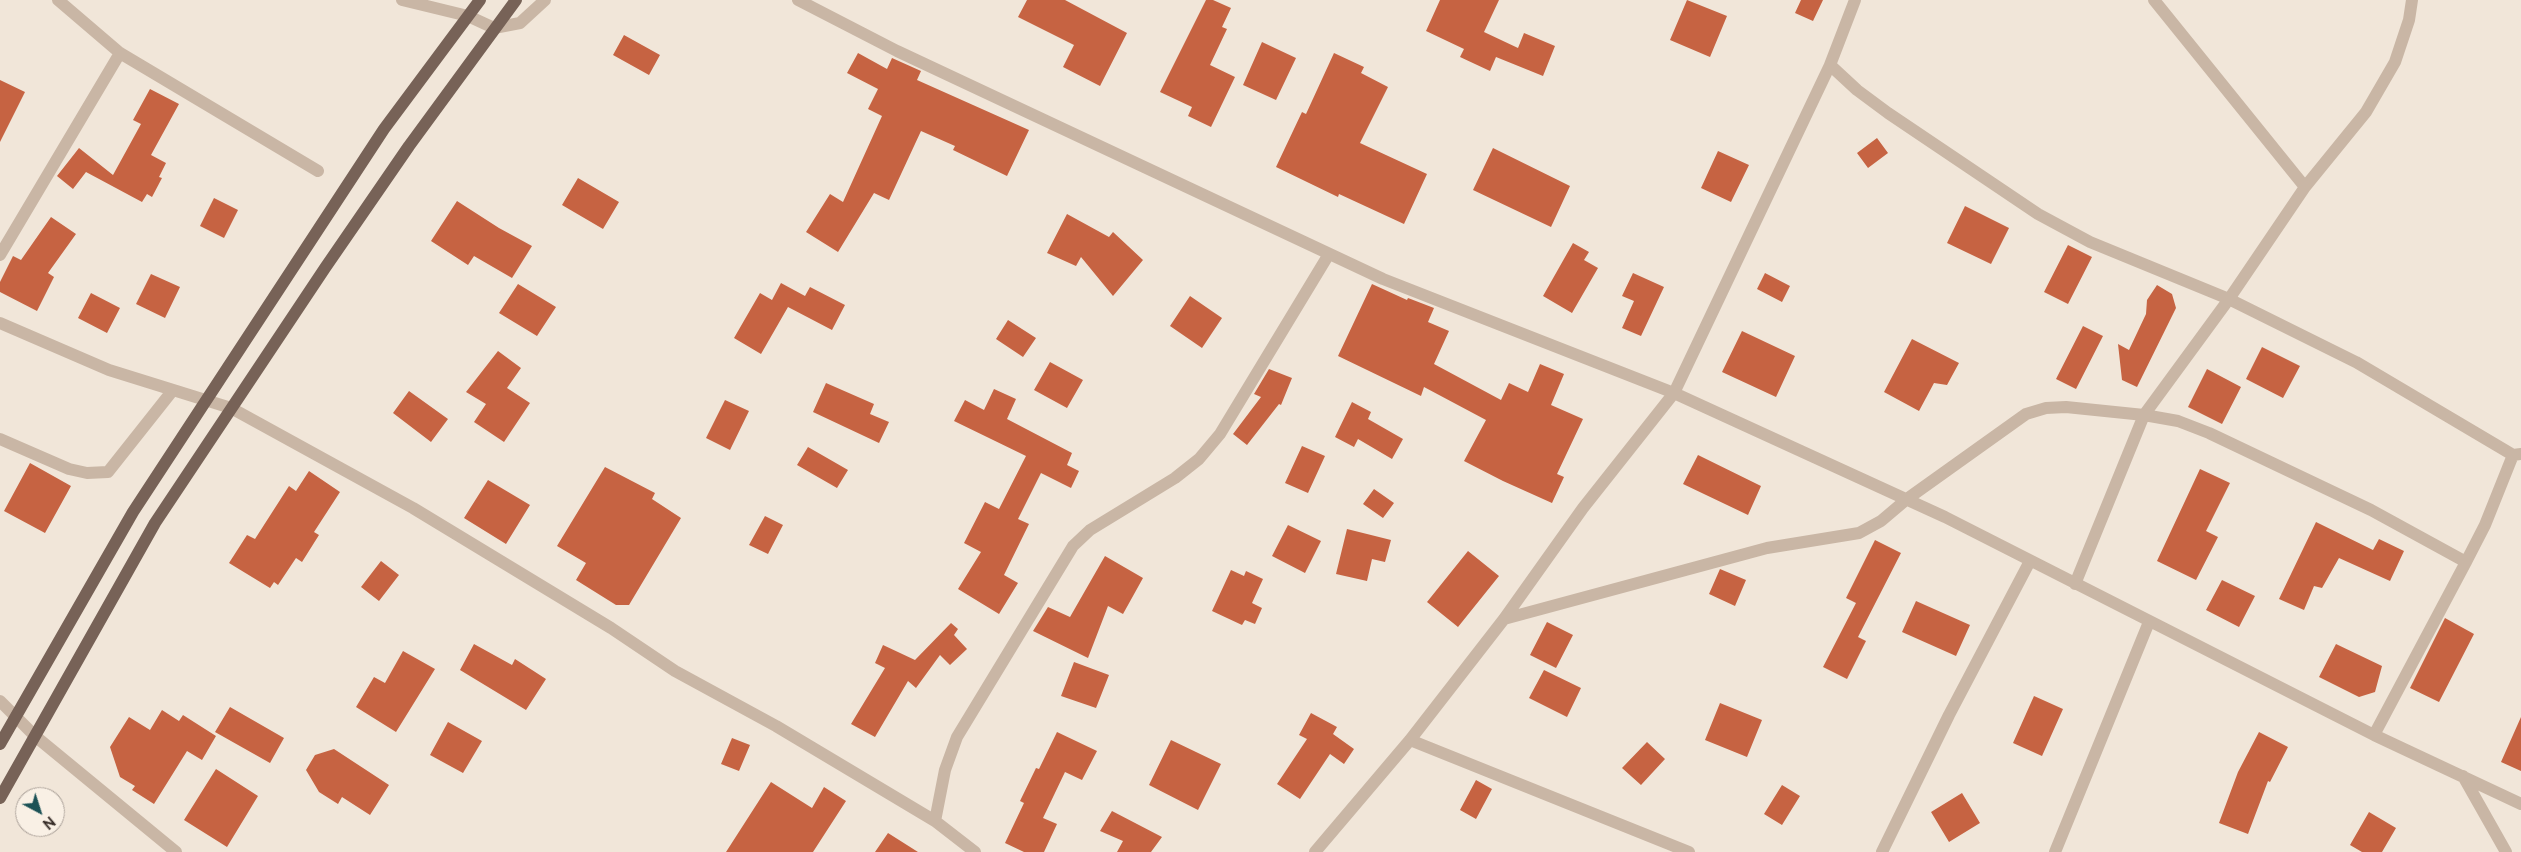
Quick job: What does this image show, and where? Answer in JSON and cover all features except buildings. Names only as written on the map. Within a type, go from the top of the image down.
[{"type":"main road","points":[[0,744],[133,512],[384,129],[480,0]]},
{"type":"main road","points":[[0,798],[155,523],[324,268],[494,28],[516,0]]},
{"type":"street","points":[[58,0],[120,53],[318,171]]},
{"type":"street","points":[[402,0],[449,5],[494,28],[520,23],[545,0]]},
{"type":"street","points":[[798,0],[897,51],[1384,279],[1674,393],[1907,499],[2374,735],[2521,804]]},
{"type":"street","points":[[1315,852],[1410,740],[1504,619],[1583,508],[1674,393],[1830,65],[1855,0]]},
{"type":"street","points":[[2154,0],[2305,187]]},
{"type":"street","points":[[2075,584],[2144,415],[2230,299],[2305,187],[2366,112],[2395,62],[2409,20],[2412,0]]},
{"type":"street","points":[[0,255],[120,53]]},
{"type":"street","points":[[1830,65],[1857,90],[1888,113],[2038,214],[2090,242],[2230,299],[2356,362],[2517,455],[2466,562],[2374,735]]},
{"type":"street","points":[[935,821],[945,770],[958,737],[1073,546],[1090,530],[1175,478],[1199,459],[1220,434],[1329,254]]},
{"type":"street","points":[[0,323],[109,370],[231,408],[413,508],[611,628],[675,671],[776,726],[935,821],[975,852]]},
{"type":"street","points":[[0,440],[69,469],[87,473],[108,472],[172,390]]},
{"type":"street","points":[[1504,619],[1767,548],[1859,533],[1880,521],[1907,499],[2026,414],[2046,408],[2066,406],[2178,421],[2209,433],[2371,510],[2466,562]]},
{"type":"street","points":[[1882,852],[1948,715],[2030,561]]},
{"type":"street","points":[[2055,852],[2149,622]]},
{"type":"street","points":[[0,701],[35,736],[176,852]]},
{"type":"street","points":[[1410,740],[1675,849],[1689,852]]},
{"type":"street","points":[[2463,776],[2506,852]]}]
